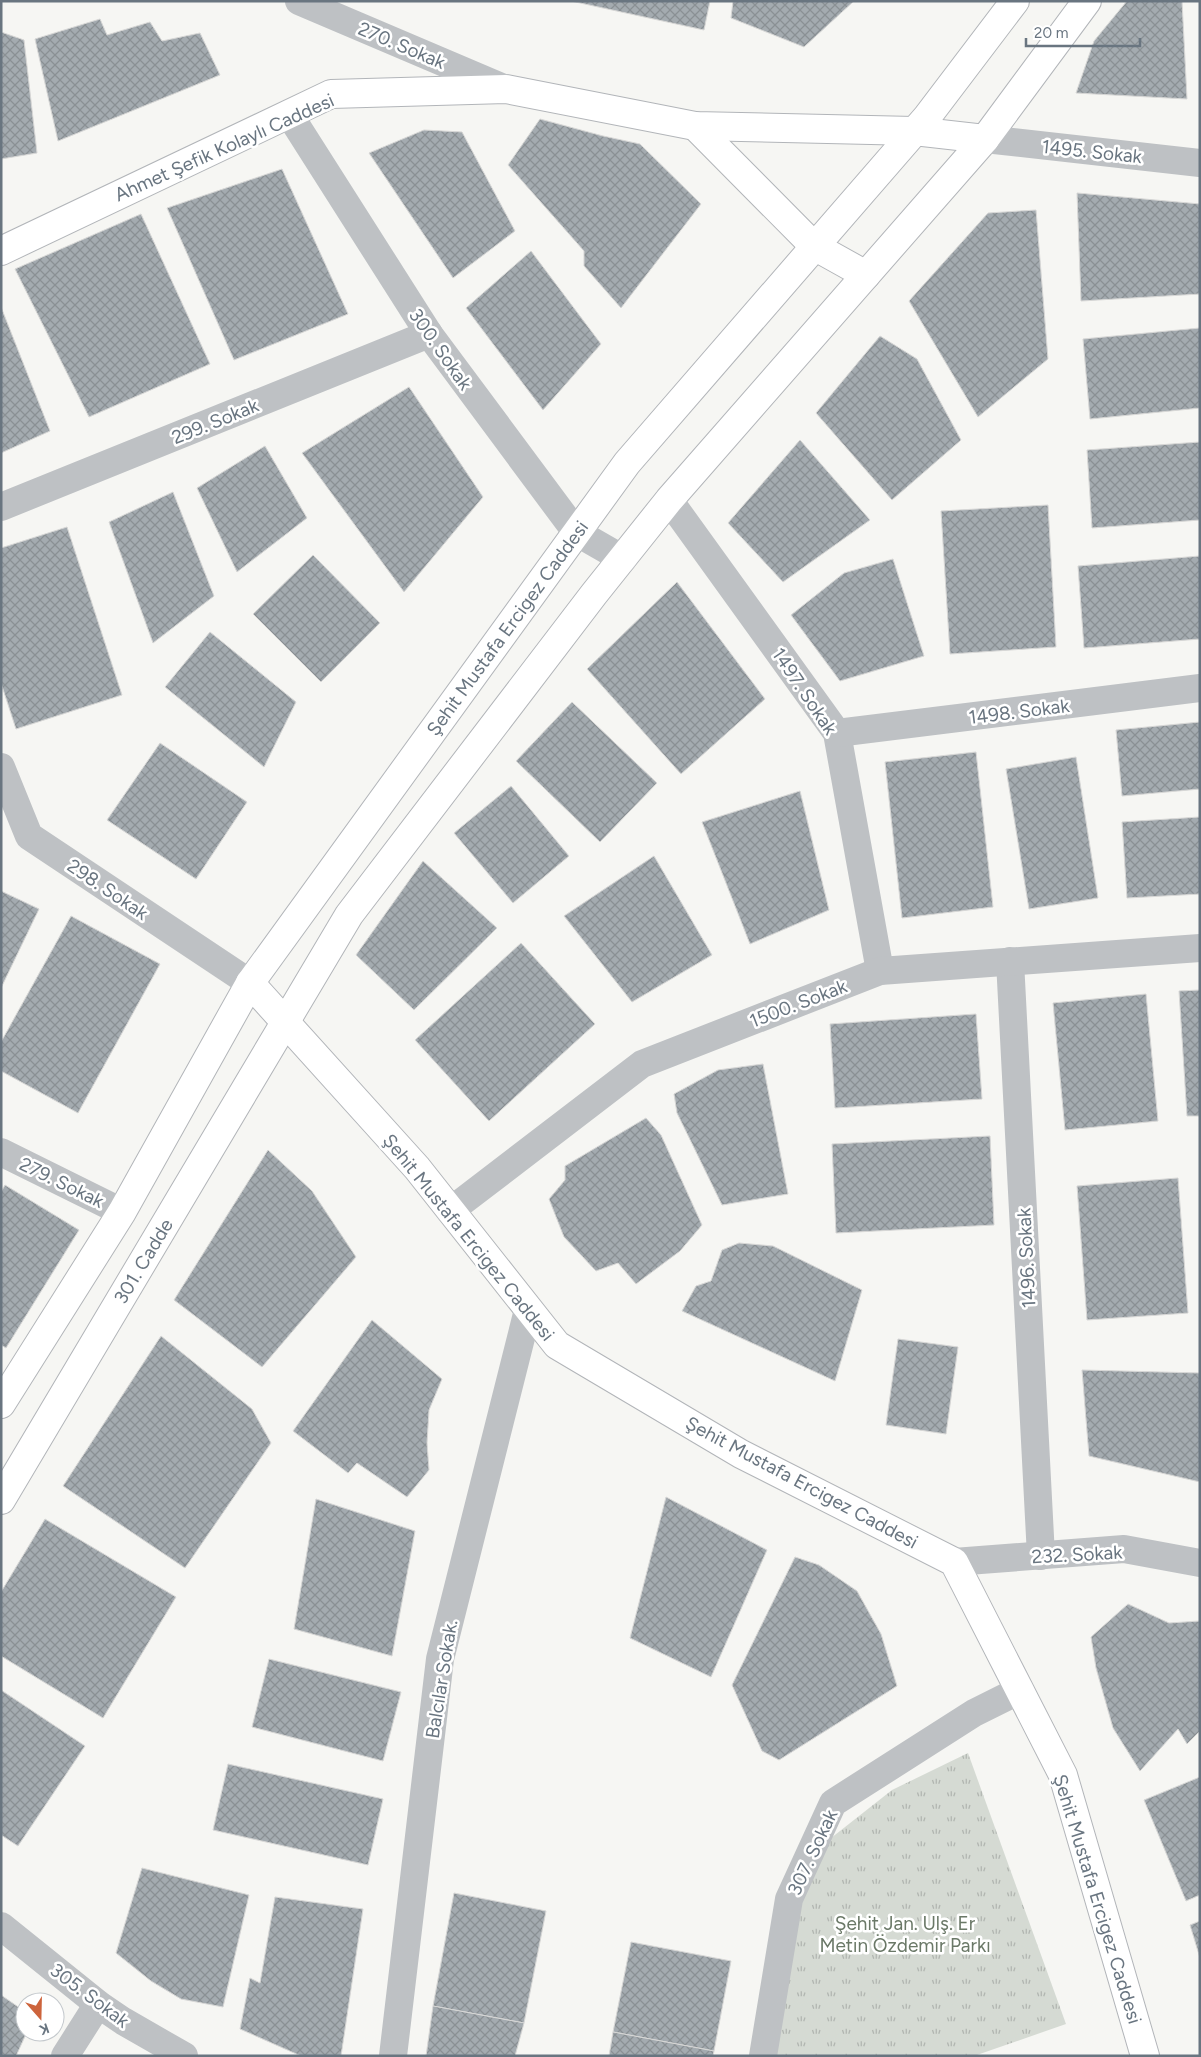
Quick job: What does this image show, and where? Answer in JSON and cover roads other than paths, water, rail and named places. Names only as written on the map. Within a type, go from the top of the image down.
[{"type":"main road","name":"Şehit Mustafa Ercigez Caddesi","points":[[1015,1],[914,131],[628,463],[250,982],[417,1168],[556,1345],[741,1454],[954,1562],[1063,1775],[1145,2056]]},
{"type":"main road","points":[[285,1022],[349,915],[622,559],[670,500],[985,139],[1087,1]]},
{"type":"main road","name":"Ahmet Şefik Kolaylı Caddesi","points":[[1,251],[331,94],[506,90],[695,126],[914,131]]},
{"type":"main road","points":[[695,126],[814,246],[866,276]]},
{"type":"main road","points":[[914,131],[985,139]]},
{"type":"main road","points":[[1,1404],[122,1212],[250,982]]},
{"type":"main road","name":"301. Cadde","points":[[1,1500],[285,1022]]},
{"type":"street","name":"270. Sokak","points":[[299,1],[506,90]]},
{"type":"street","name":"300. Sokak","points":[[289,114],[428,334],[576,532],[622,559]]},
{"type":"street","name":"1495. Sokak","points":[[985,139],[1200,163]]},
{"type":"street","name":"299. Sokak","points":[[1,507],[428,334]]},
{"type":"street","name":"1497. Sokak","points":[[670,500],[837,733],[880,971]]},
{"type":"street","name":"1498. Sokak","points":[[837,733],[1200,688]]},
{"type":"street","name":"298. Sokak","points":[[1,767],[29,836],[250,982]]},
{"type":"street","name":"1500. Sokak","points":[[450,1211],[642,1064],[880,971],[1200,948]]},
{"type":"street","name":"1496. Sokak","points":[[1010,961],[1041,1556]]},
{"type":"street","name":"279. Sokak","points":[[1,1152],[122,1212]]},
{"type":"street","name":"Balcılar Sokak.","points":[[393,2056],[440,1660],[528,1310]]},
{"type":"street","name":"232. Sokak","points":[[954,1562],[1124,1550],[1200,1564]]},
{"type":"street","name":"307. Sokak","points":[[763,2056],[789,1899],[833,1802],[974,1714],[1020,1690]]},
{"type":"street","name":"305. Sokak","points":[[1,1926],[123,2022],[184,2056]]},
{"type":"street","points":[[65,2056],[98,2004]]},
{"type":"park label","name":"Şehit Jan. Ulş. Er Metin Özdemir Parkı","points":[[905,1934]]}]
